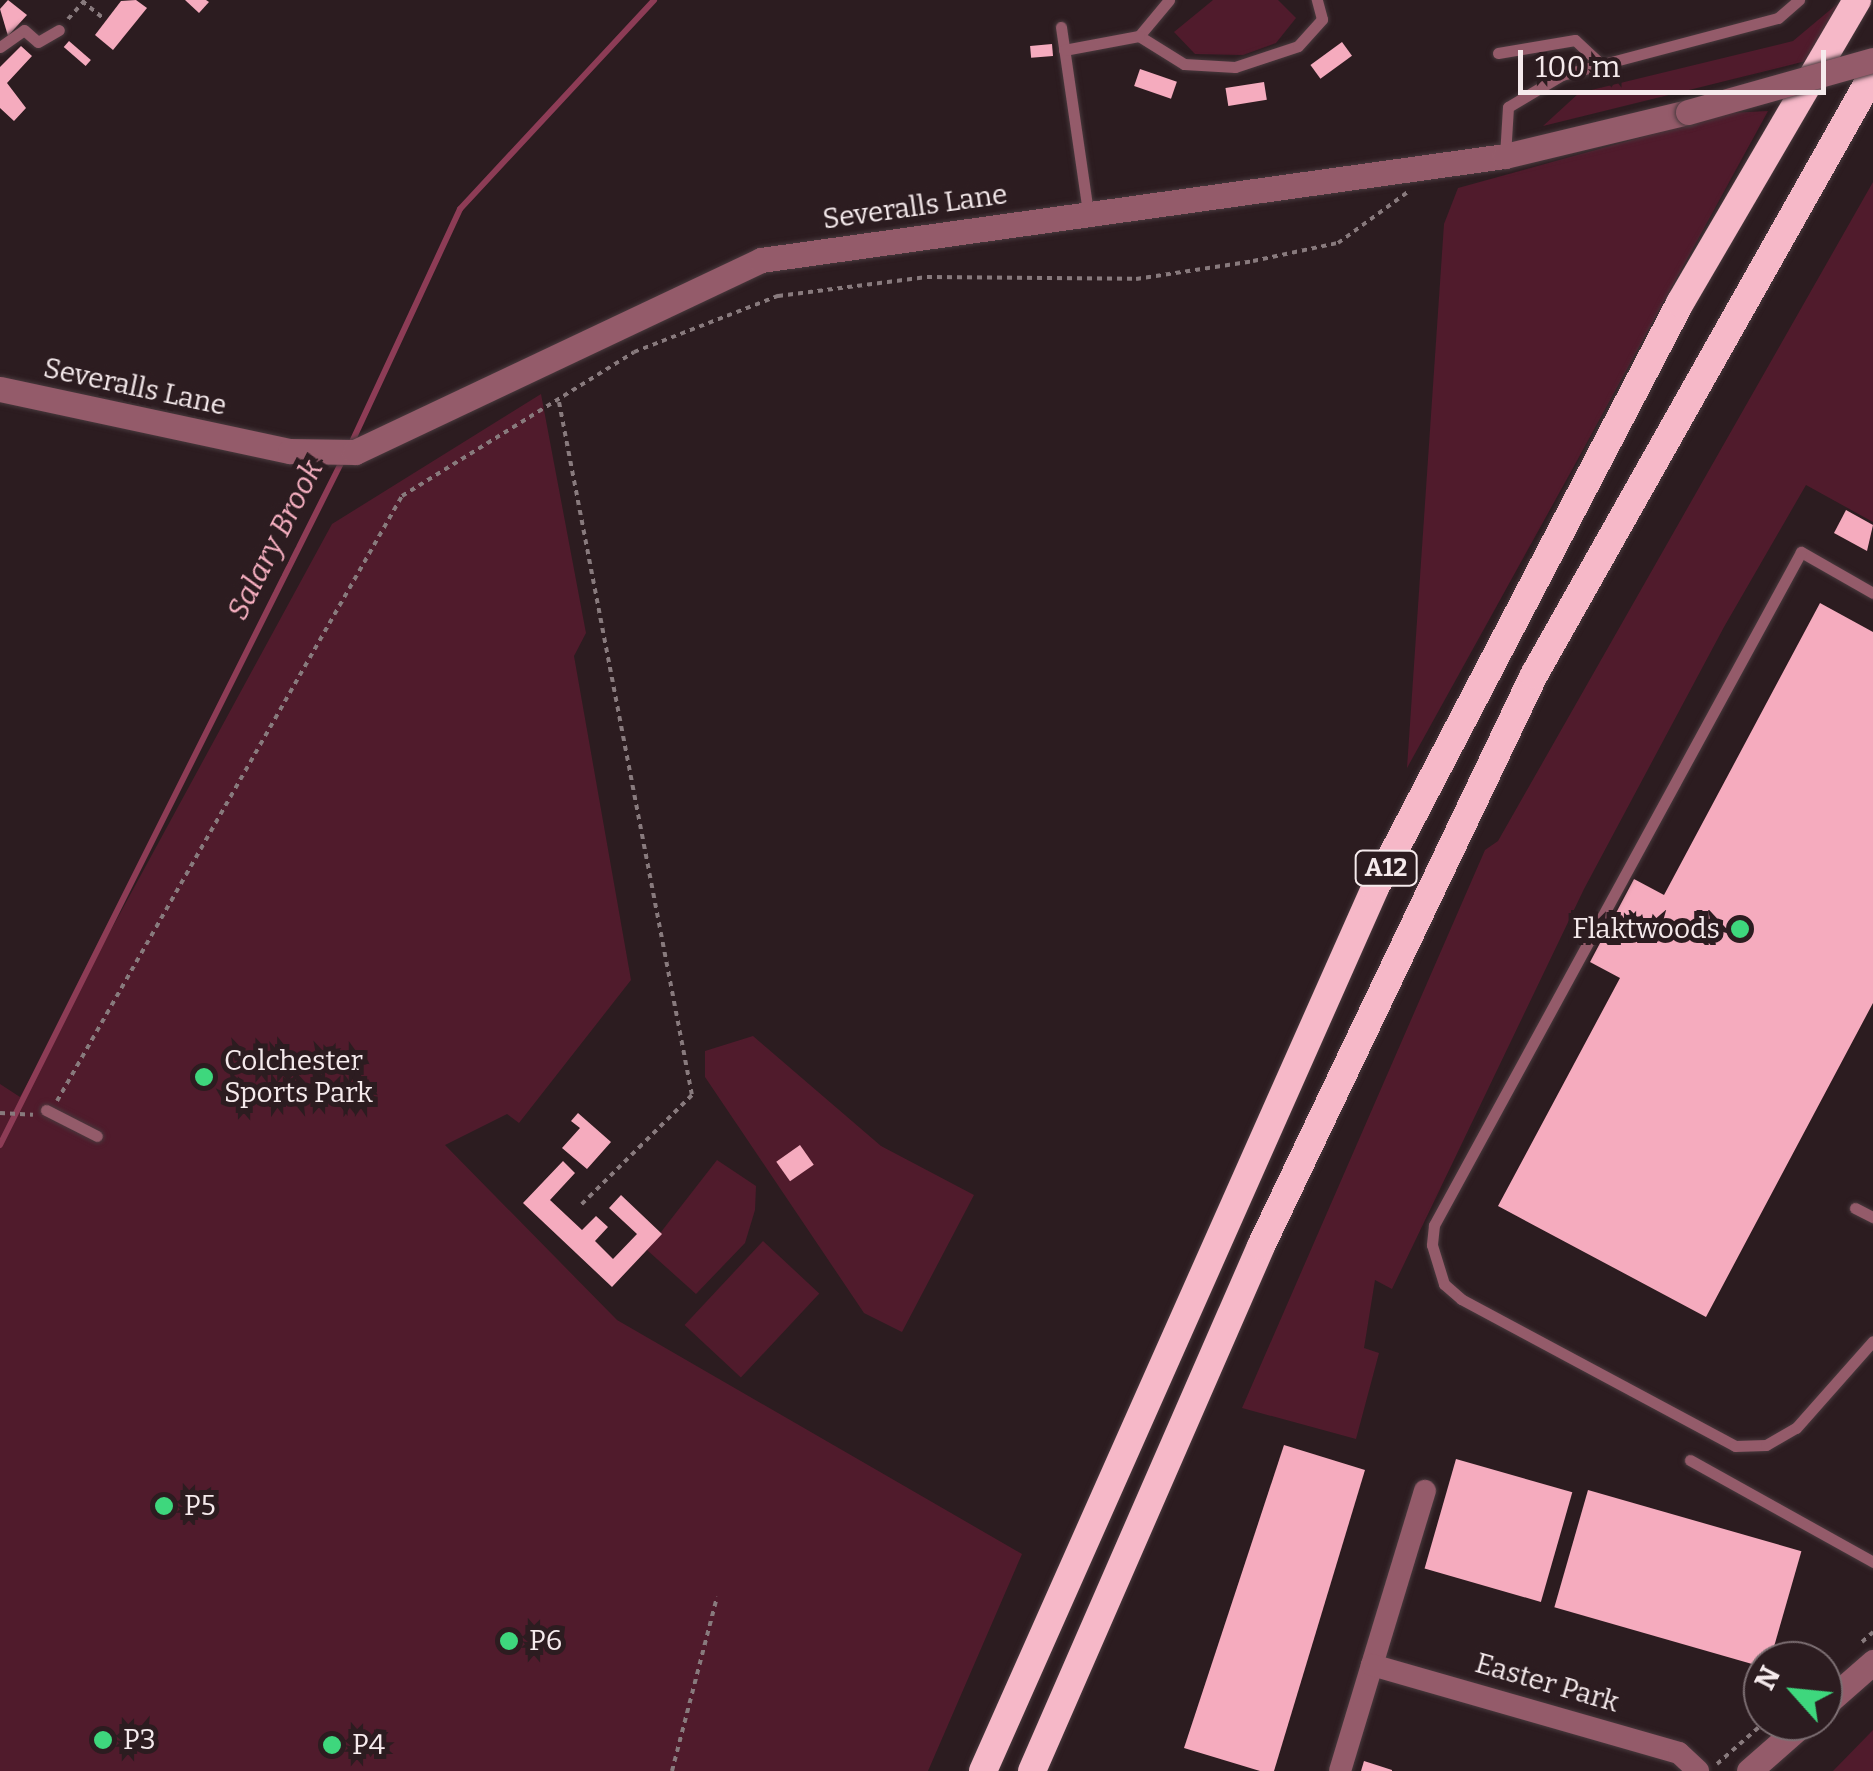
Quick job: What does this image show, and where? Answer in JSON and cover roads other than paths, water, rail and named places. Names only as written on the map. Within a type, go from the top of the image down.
[{"type":"highway","name":"A12","points":[[983,1771],[1375,888],[1680,304],[1857,0]]},
{"type":"highway","name":"A12","points":[[1032,1771],[1261,1246],[1525,693],[1873,74]]},
{"type":"street","name":"Severalls Lane","points":[[0,388],[290,452],[354,452],[761,260],[1506,156],[1688,112],[1873,60]]},
{"type":"street","points":[[1340,1771],[1425,1490]]},
{"type":"street","points":[[1843,1688],[1873,1662]]},
{"type":"street","name":"Easter Park","points":[[1372,1665],[1679,1754],[1698,1771]]},
{"type":"street","points":[[1749,1771],[1783,1741]]},
{"type":"lane","points":[[1064,50],[1139,36],[1170,0]]},
{"type":"lane","points":[[1139,36],[1170,60],[1235,67],[1298,46],[1322,19],[1318,0]]},
{"type":"lane","points":[[1506,156],[1508,107],[1598,62],[1756,26],[1800,0]]},
{"type":"lane","points":[[1061,28],[1088,212]]},
{"type":"lane","points":[[0,46],[24,30],[38,42],[59,30]]},
{"type":"lane","points":[[1498,53],[1575,40],[1598,62]]},
{"type":"lane","points":[[1873,593],[1800,552],[1440,1214],[1432,1246],[1444,1284],[1462,1299],[1735,1446],[1766,1445],[1796,1428],[1873,1341]]},
{"type":"lane","points":[[46,1110],[97,1136]]},
{"type":"lane","points":[[1855,1208],[1873,1217]]},
{"type":"lane","points":[[1690,1460],[1873,1562]]},
{"type":"waterway","name":"Salary Brook","points":[[351,444],[460,209],[654,0]]},
{"type":"waterway","name":"Salary Brook","points":[[0,1145],[343,459]]},
{"type":"place","name":"Flaktwoods","points":[[1740,929]]},
{"type":"place","name":"Colchester Sports Park","points":[[204,1077]]},
{"type":"place","name":"P5","points":[[164,1506]]},
{"type":"place","name":"P6","points":[[509,1641]]},
{"type":"place","name":"P3","points":[[103,1740]]},
{"type":"place","name":"P4","points":[[332,1745]]}]
